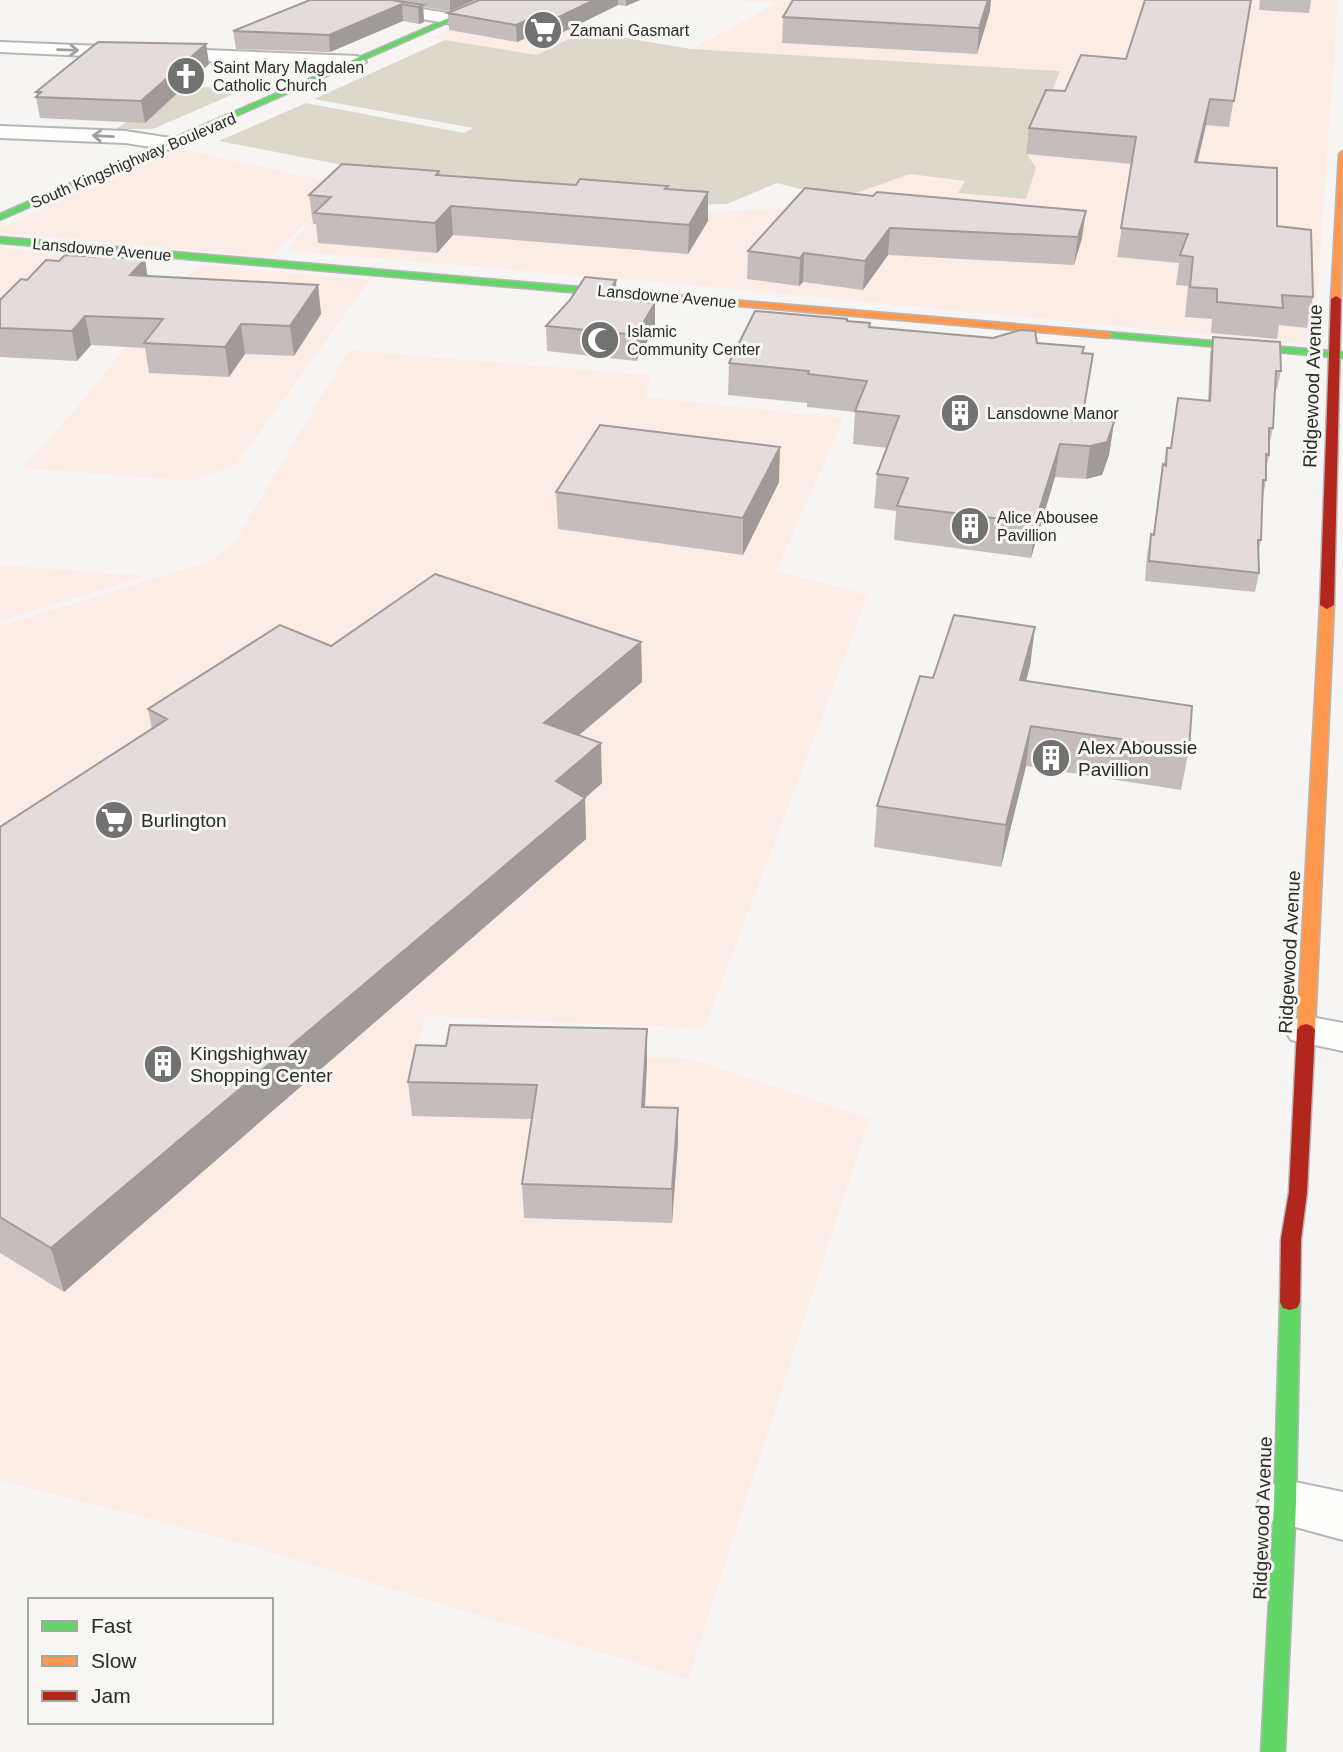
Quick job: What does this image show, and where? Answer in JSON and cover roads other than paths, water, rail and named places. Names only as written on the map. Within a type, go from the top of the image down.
[{"type":"street","points":[[334,0],[453,19]]},
{"type":"street","name":"South Kingshighway Boulevard","points":[[0,217],[496,0]]},
{"type":"street","points":[[0,47],[357,62]]},
{"type":"street","points":[[0,132],[125,137],[171,144]]},
{"type":"street","name":"Ridgewood Avenue","points":[[1273,1752],[1285,1503],[1291,1239],[1324,1034],[1337,512],[1330,428],[1339,355],[1343,153]]},
{"type":"street","name":"Lansdowne Avenue","points":[[0,240],[1339,355]]},
{"type":"street","points":[[1285,1503],[1343,1516]]},
{"type":"place","name":"Zamani Gasmart","points":[[543,30]]},
{"type":"place","name":"Saint Mary Magdalen Catholic Church","points":[[186,76]]},
{"type":"place","name":"Islamic Community Center","points":[[600,340]]},
{"type":"place","name":"Lansdowne Manor","points":[[960,413]]},
{"type":"place","name":"Alice Abousee Pavillion","points":[[970,526]]},
{"type":"place","name":"Alex Aboussie Pavillion","points":[[1051,758]]},
{"type":"place","name":"Burlington","points":[[114,820]]},
{"type":"place","name":"Kingshighway Shopping Center","points":[[163,1064]]}]
